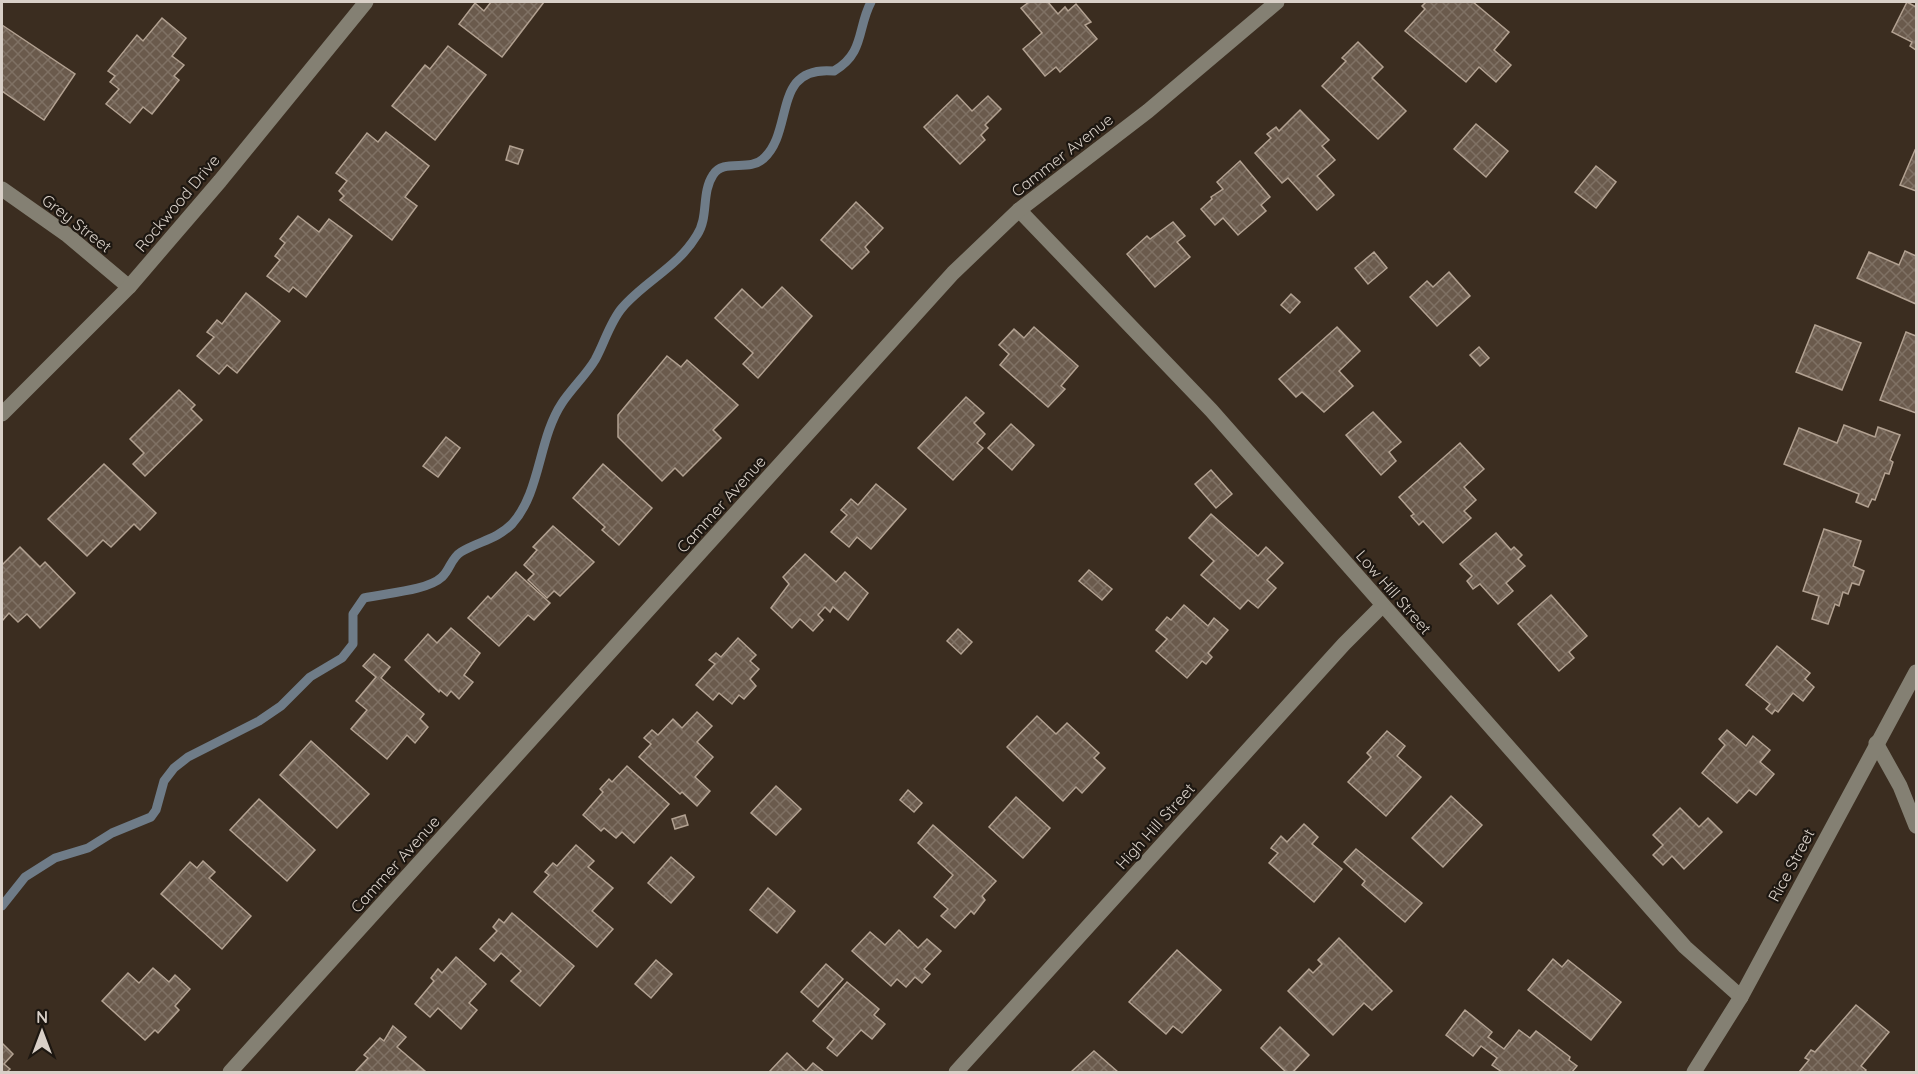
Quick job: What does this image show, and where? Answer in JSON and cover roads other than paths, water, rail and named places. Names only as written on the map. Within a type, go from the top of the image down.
[{"type":"street","name":"Rockwood Drive","points":[[2,414],[129,287],[220,181],[366,2]]},
{"type":"street","name":"Cammer Avenue","points":[[231,1072],[953,273],[1019,210],[1148,111],[1277,2]]},
{"type":"street","name":"Grey Street","points":[[2,189],[66,234],[129,287]]},
{"type":"street","name":"Low Hill Street","points":[[1019,210],[1211,410],[1685,947],[1741,997]]},
{"type":"street","name":"High Hill Street","points":[[956,1072],[1336,652],[1382,606]]},
{"type":"street","name":"Rice Street","points":[[1694,1072],[1741,997],[1876,742],[1917,672]]},
{"type":"street","points":[[1876,742],[1900,786],[1917,826]]},
{"type":"waterway","points":[[2,906],[25,877],[55,858],[88,848],[112,833],[151,817],[156,810],[164,781],[174,768],[188,757],[259,721],[281,706],[310,677],[342,658],[353,644],[353,614],[364,598],[435,582],[445,574],[458,555],[500,534],[512,524],[529,497],[548,433],[562,403],[595,360],[622,308],[680,257],[697,235],[703,221],[707,189],[713,175],[723,167],[751,165],[763,159],[773,147],[779,133],[792,89],[801,78],[814,72],[834,71],[844,64],[856,48],[871,2]]}]
